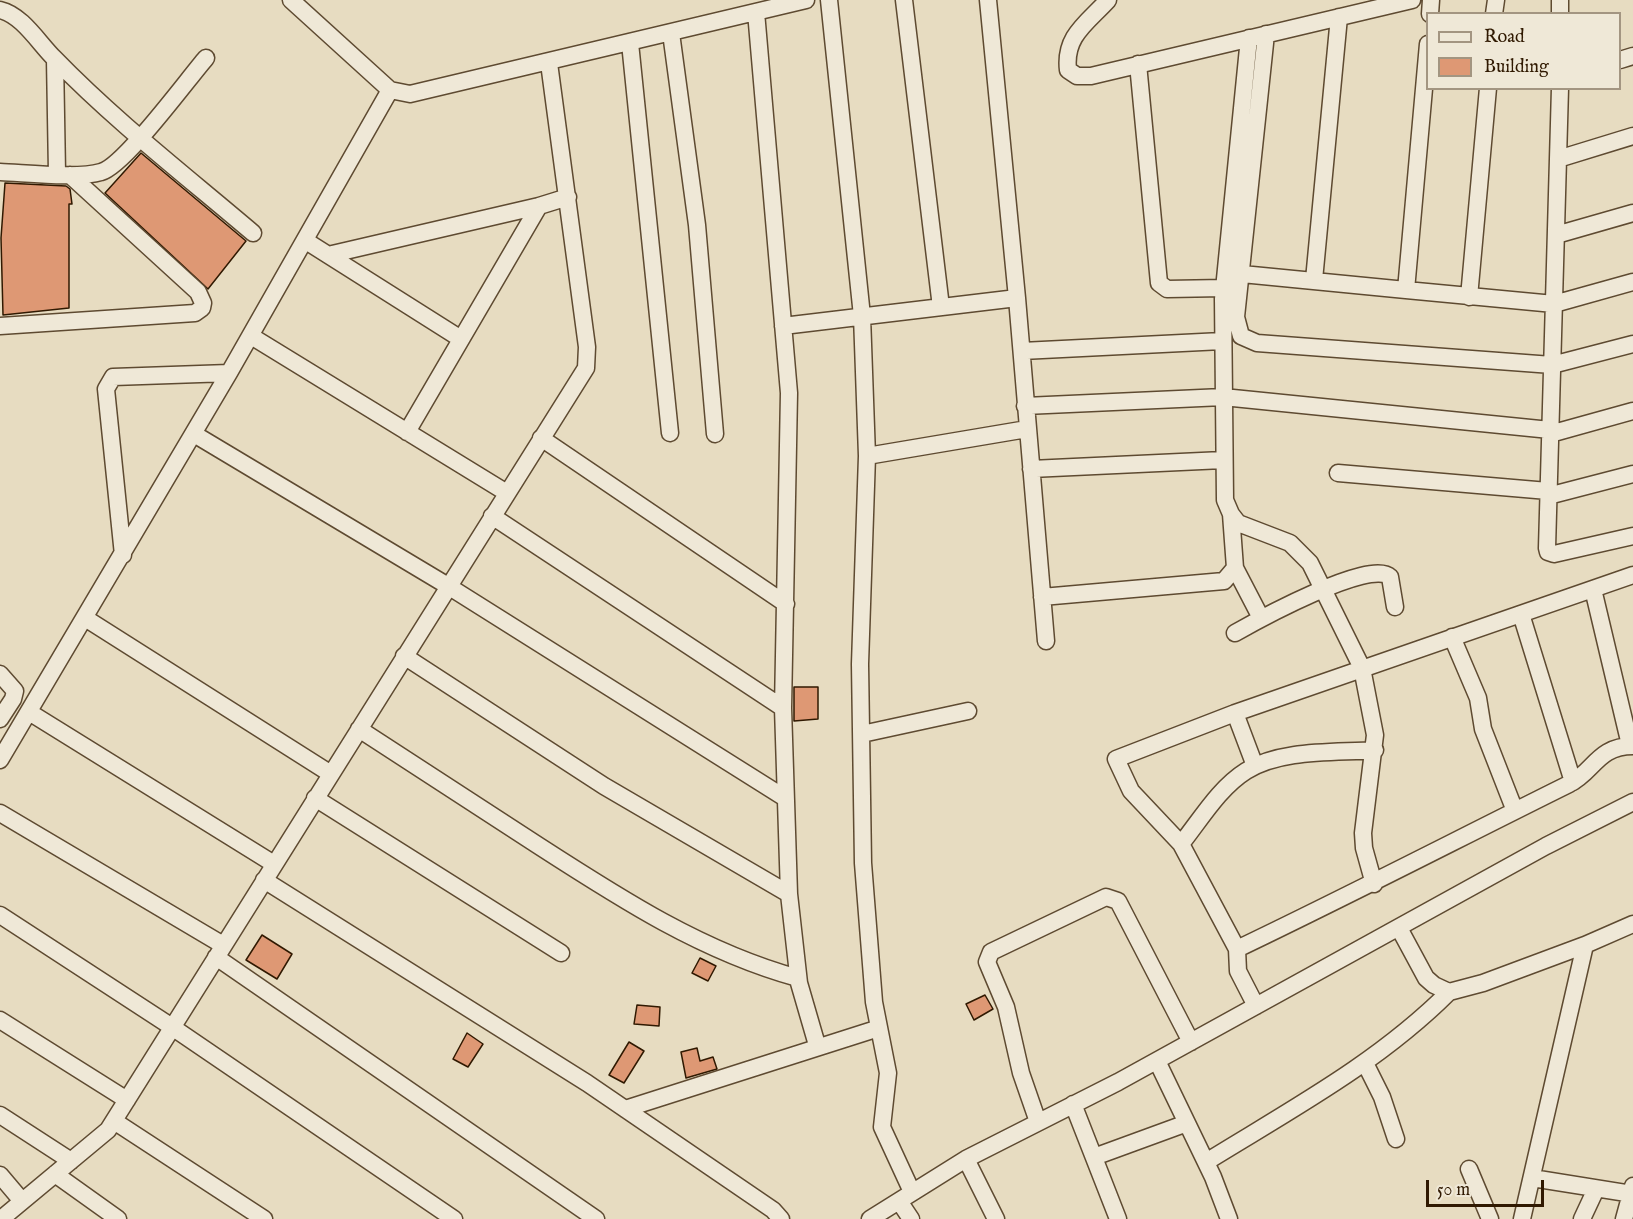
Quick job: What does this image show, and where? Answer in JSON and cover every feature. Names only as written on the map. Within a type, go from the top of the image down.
[{"type":"street","points":[[291,0],[390,90],[410,94],[549,63],[806,0]]},
{"type":"street","points":[[830,0],[862,316],[867,456],[861,664],[863,863],[874,1002],[888,1073],[882,1127],[911,1219]]},
{"type":"street","points":[[904,0],[941,307]]},
{"type":"street","points":[[988,0],[1022,351],[1046,641]]},
{"type":"street","points":[[1103,2],[1072,38],[1066,56],[1068,70],[1077,76],[1091,76],[1412,0]]},
{"type":"street","points":[[0,10],[15,17],[55,59],[140,137],[253,233]]},
{"type":"street","points":[[756,12],[789,393],[783,708],[789,894],[798,978],[817,1045]]},
{"type":"street","points":[[1314,280],[1339,17]]},
{"type":"street","points":[[672,33],[695,214],[715,434]]},
{"type":"street","points":[[1266,34],[1236,317],[1241,336],[1257,343],[1552,365],[1633,344]]},
{"type":"street","points":[[1249,38],[1224,288],[1223,460],[1225,500],[1231,514],[1235,568],[1261,618]]},
{"type":"street","points":[[630,43],[670,433]]},
{"type":"street","points":[[0,172],[64,174],[102,172],[111,168],[206,58]]},
{"type":"street","points":[[0,326],[195,313],[202,308],[203,303],[198,292],[64,174],[55,59]]},
{"type":"street","points":[[1,1219],[108,1130],[586,368],[587,347],[549,63]]},
{"type":"street","points":[[1138,64],[1159,283],[1167,289],[1224,288]]},
{"type":"street","points":[[1406,290],[1426,66]]},
{"type":"street","points":[[0,760],[194,434],[390,90]]},
{"type":"street","points":[[1469,297],[1488,90]]},
{"type":"street","points":[[1560,90],[1547,548],[1550,554],[1633,536]]},
{"type":"street","points":[[1558,159],[1633,136]]},
{"type":"street","points":[[328,255],[539,206],[568,197]]},
{"type":"street","points":[[407,432],[539,206]]},
{"type":"street","points":[[1556,235],[1633,213]]},
{"type":"street","points":[[306,241],[461,339]]},
{"type":"street","points":[[1242,274],[1554,304],[1633,282]]},
{"type":"street","points":[[783,326],[1017,297]]},
{"type":"street","points":[[251,336],[507,493]]},
{"type":"street","points":[[1022,351],[1222,341]]},
{"type":"street","points":[[123,555],[106,389],[108,382],[113,377],[229,373]]},
{"type":"street","points":[[1025,406],[1223,397],[1550,432],[1633,411]]},
{"type":"street","points":[[867,456],[1027,429]]},
{"type":"street","points":[[194,434],[448,586],[785,798]]},
{"type":"street","points":[[541,438],[786,604]]},
{"type":"street","points":[[1031,469],[1223,460]]},
{"type":"street","points":[[1338,473],[1548,493],[1633,474]]},
{"type":"street","points":[[1231,514],[1249,529],[1290,543],[1310,564],[1362,668],[1375,735],[1375,750],[1363,833],[1364,848],[1374,884]]},
{"type":"street","points":[[492,516],[783,708]]},
{"type":"street","points":[[1042,597],[1218,584],[1229,578],[1235,568]]},
{"type":"street","points":[[1235,633],[1261,618],[1324,589],[1370,573],[1383,572],[1392,582],[1395,607]]},
{"type":"street","points":[[1256,1006],[1239,971],[1237,949],[1181,844],[1131,791],[1116,759],[1235,713],[1633,575]]},
{"type":"street","points":[[1237,949],[1374,884],[1573,782],[1598,757],[1632,746],[1593,589]]},
{"type":"street","points":[[1521,614],[1573,782]]},
{"type":"street","points":[[85,618],[331,774]]},
{"type":"street","points":[[1452,637],[1478,698],[1484,729],[1515,811]]},
{"type":"street","points":[[404,656],[604,786],[789,894]]},
{"type":"street","points":[[0,674],[15,691],[13,699],[0,719]]},
{"type":"street","points":[[862,734],[968,711]]},
{"type":"street","points":[[29,712],[274,864]]},
{"type":"street","points":[[1235,713],[1255,766]]},
{"type":"street","points":[[359,729],[634,906],[682,934],[771,971],[798,978]]},
{"type":"street","points":[[1181,844],[1219,795],[1255,766],[1302,756],[1375,750]]},
{"type":"street","points":[[315,798],[561,953]]},
{"type":"street","points":[[870,1219],[966,1159],[1157,1061],[1546,846],[1633,802]]},
{"type":"street","points":[[0,813],[220,951],[596,1219]]},
{"type":"street","points":[[264,880],[625,1109],[773,1210],[781,1219]]},
{"type":"street","points":[[1038,1122],[1021,1073],[1006,1007],[987,962],[991,952],[1106,897],[1113,898],[1118,901],[1191,1042]]},
{"type":"street","points":[[0,915],[172,1027],[454,1219]]},
{"type":"street","points":[[1206,1162],[1365,1063],[1419,1022],[1449,992],[1483,983],[1585,945],[1633,924]]},
{"type":"street","points":[[1399,928],[1426,978],[1434,985],[1449,992]]},
{"type":"street","points":[[1522,1219],[1585,945]]},
{"type":"street","points":[[0,1020],[127,1100]]},
{"type":"street","points":[[625,1109],[817,1045],[879,1028]]},
{"type":"street","points":[[1157,1061],[1206,1162],[1229,1219]]},
{"type":"street","points":[[1365,1063],[1382,1097],[1396,1139]]},
{"type":"street","points":[[1073,1104],[1118,1219]]},
{"type":"street","points":[[0,1115],[70,1161]]},
{"type":"street","points":[[114,1121],[264,1219]]},
{"type":"street","points":[[1094,1157],[1187,1123]]},
{"type":"street","points":[[966,1159],[996,1219]]},
{"type":"street","points":[[1469,1169],[1490,1219]]},
{"type":"street","points":[[0,1174],[22,1201]]},
{"type":"street","points":[[54,1174],[118,1219]]},
{"type":"street","points":[[1532,1178],[1633,1194]]},
{"type":"street","points":[[1624,1219],[1633,1194],[1633,1186]]},
{"type":"street","points":[[1582,1219],[1596,1189]]},
{"type":"building","points":[[141,153],[246,241],[208,289],[105,193]]},
{"type":"building","points":[[5,183],[66,186],[70,189],[72,204],[69,204],[69,308],[3,315],[1,238]]},
{"type":"building","points":[[794,687],[818,687],[818,719],[794,721]]},
{"type":"building","points":[[262,935],[292,954],[277,979],[246,960]]},
{"type":"building","points":[[700,958],[716,966],[708,981],[692,973]]},
{"type":"building","points":[[985,995],[993,1009],[974,1020],[966,1004]]},
{"type":"building","points":[[637,1005],[660,1007],[659,1026],[634,1024]]},
{"type":"building","points":[[467,1033],[483,1044],[468,1067],[453,1059]]},
{"type":"building","points":[[629,1042],[644,1051],[624,1083],[609,1075]]},
{"type":"building","points":[[697,1048],[700,1061],[713,1057],[717,1069],[686,1078],[681,1052]]}]
